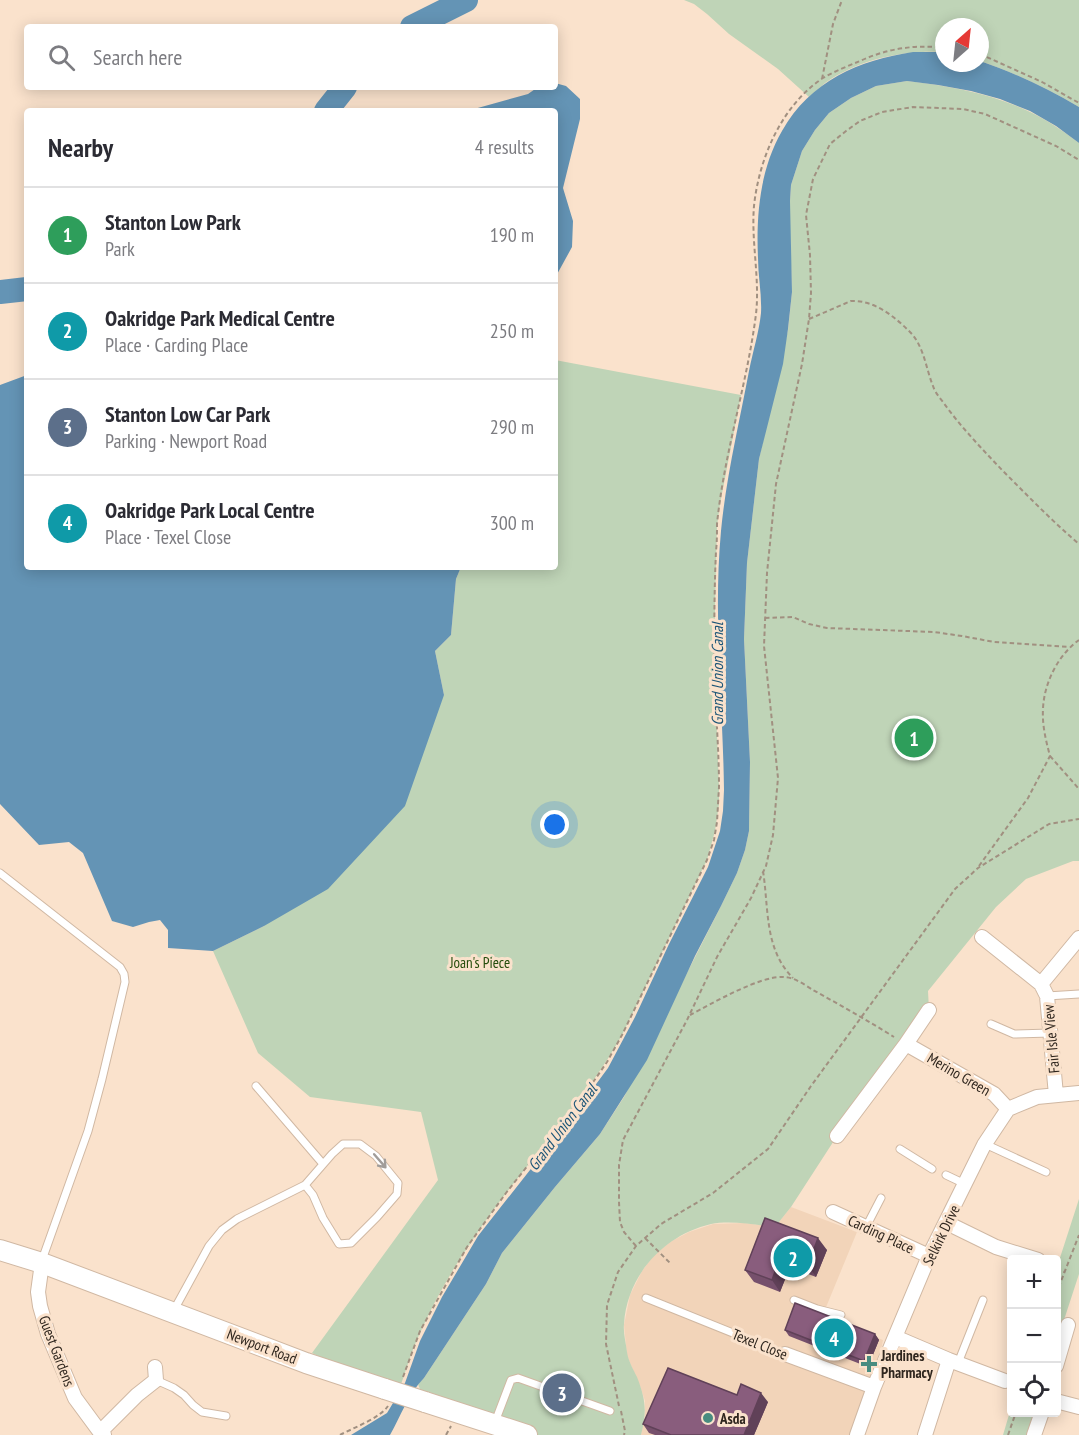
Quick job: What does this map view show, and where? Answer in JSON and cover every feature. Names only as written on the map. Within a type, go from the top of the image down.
[{"type":"street","name":"Fair Isle View","points":[[983,936],[1044,990],[1056,1095]]},
{"type":"street","name":"Fair Isle View","points":[[1044,990],[1079,938]]},
{"type":"street","points":[[837,1136],[929,1010]]},
{"type":"street","name":"Merino Green","points":[[906,1044],[994,1094],[1008,1108]]},
{"type":"street","points":[[1008,1108],[1037,1097],[1079,1093]]},
{"type":"street","name":"Selkirk Drive","points":[[857,1435],[874,1387],[929,1256],[985,1144],[1008,1108]]},
{"type":"street","name":"Carding Place","points":[[833,1212],[929,1256]]},
{"type":"street","points":[[947,1222],[996,1247],[1025,1255]]},
{"type":"street","name":"Newport Road","points":[[0,1250],[42,1263],[387,1396],[425,1402],[527,1435]]},
{"type":"street","name":"Guest Gardens","points":[[42,1263],[38,1292],[48,1334],[75,1398],[102,1434],[156,1374]]},
{"type":"street","points":[[1057,1363],[1068,1325]]},
{"type":"street","points":[[895,1336],[953,1362],[1005,1381]]},
{"type":"street","name":"Texel Close","points":[[785,1354],[874,1387]]},
{"type":"street","points":[[925,1435],[953,1362]]},
{"type":"street","points":[[1061,1402],[1079,1407]]},
{"type":"street","points":[[1034,1435],[1041,1417]]},
{"type":"lane","points":[[0,873],[120,967],[125,982],[88,1131],[42,1263]]},
{"type":"lane","points":[[1044,990],[1079,994]]},
{"type":"lane","points":[[991,1024],[1014,1034],[1050,1033]]},
{"type":"lane","points":[[255,1086],[323,1164]]},
{"type":"lane","points":[[172,1313],[209,1246],[222,1230],[237,1219],[305,1185],[343,1144],[360,1144],[376,1156],[398,1183],[397,1194],[377,1217],[351,1243],[339,1244],[323,1218],[313,1195],[305,1185]]},
{"type":"lane","points":[[985,1144],[1046,1172]]},
{"type":"lane","points":[[900,1149],[932,1169]]},
{"type":"lane","points":[[945,1175],[965,1184]]},
{"type":"lane","points":[[866,1227],[881,1198]]},
{"type":"lane","name":"Texel Close","points":[[646,1298],[785,1354]]},
{"type":"lane","points":[[794,1300],[841,1315]]},
{"type":"lane","points":[[953,1362],[983,1300]]},
{"type":"lane","points":[[156,1374],[202,1412],[226,1416]]},
{"type":"lane","points":[[494,1425],[511,1380],[518,1378],[610,1411]]},
{"type":"path","points":[[822,79],[833,24],[842,0]]},
{"type":"path","points":[[404,1377],[420,1331],[467,1247],[607,1062],[685,906],[714,840],[719,804],[715,650],[717,526],[756,314],[754,206],[762,166],[769,146],[779,127],[804,94],[834,71],[879,52],[935,47]]},
{"type":"path","points":[[989,58],[1042,82],[1079,103]]},
{"type":"path","points":[[636,1246],[624,1232],[621,1222],[618,1165],[623,1140],[690,1015],[717,957],[751,898],[763,871],[773,835],[778,778],[764,646],[767,573],[776,484],[802,364],[808,319],[811,293],[806,215],[813,178],[830,144],[860,121],[882,112],[913,107],[963,109],[985,114],[1056,146],[1079,160]]},
{"type":"path","points":[[808,319],[851,301],[858,301],[881,308],[898,321],[912,334],[925,359],[933,387],[944,403],[984,451],[1043,512],[1079,544]]},
{"type":"path","points":[[765,618],[793,617],[827,628],[934,632],[994,642],[1069,647]]},
{"type":"path","points":[[1079,640],[1069,647],[1058,662],[1047,684],[1042,709],[1050,756],[1079,789]]},
{"type":"path","points":[[978,868],[1028,798],[1050,756]]},
{"type":"path","points":[[624,1435],[606,1344],[607,1305],[618,1272],[636,1246],[661,1224],[713,1193],[768,1149],[811,1086],[955,889],[978,868],[1049,824],[1079,819]]},
{"type":"path","points":[[763,871],[767,921],[773,947],[781,965],[795,980]]},
{"type":"path","points":[[690,1015],[748,986],[785,976],[862,1017],[906,1044]]},
{"type":"path","points":[[1061,1280],[1079,1235]]},
{"type":"path","points":[[645,1238],[670,1263]]},
{"type":"path","points":[[340,1435],[386,1410],[387,1396]]},
{"type":"path","points":[[1008,1435],[1015,1417]]},
{"type":"shaded area","points":[[791,1207],[857,1232],[822,1317],[883,1340],[874,1387],[857,1435],[641,1435],[645,1401],[627,1356],[624,1325],[630,1295],[642,1271],[654,1255],[670,1242],[689,1232],[713,1224],[744,1223],[775,1227]]},
{"type":"green space","points":[[684,0],[1079,0],[1079,107],[1031,81],[989,64],[989,18],[935,18],[935,52],[900,54],[871,61],[831,79],[809,97],[778,69],[729,34],[694,4]]},
{"type":"green space","points":[[907,81],[954,88],[999,99],[1041,118],[1079,143],[1079,861],[1073,861],[1026,879],[996,907],[928,991],[929,1010],[837,1136],[791,1207],[775,1227],[719,1223],[694,1229],[678,1237],[664,1248],[640,1274],[627,1306],[624,1334],[628,1355],[644,1399],[645,1413],[641,1435],[527,1435],[425,1402],[418,1384],[486,1284],[502,1253],[600,1134],[624,1097],[737,873],[749,831],[750,762],[744,639],[747,563],[759,459],[788,330],[792,292],[791,185],[802,151],[829,113],[851,98],[876,86]]},
{"type":"green space","name":"Joan's Piece","points":[[558,361],[741,395],[717,526],[715,683],[719,804],[707,860],[622,1035],[605,1063],[486,1220],[455,1267],[418,1338],[400,1387],[385,1389],[312,1353],[438,1180],[421,1112],[310,1097],[258,1053],[213,951],[264,926],[444,695],[435,651],[451,635],[456,579],[460,570],[558,570]]},
{"type":"green space","points":[[1079,1199],[1079,1274],[1063,1323],[1061,1337],[1061,1255]]},
{"type":"green space","points":[[1008,1417],[1041,1417],[1034,1435],[1003,1435]]},
{"type":"water","points":[[913,52],[935,52],[935,72],[989,72],[989,65],[1043,87],[1079,107],[1079,143],[1030,111],[1000,99],[971,91],[907,81],[876,86],[851,98],[829,113],[802,151],[791,185],[792,292],[788,329],[783,364],[759,459],[747,563],[744,639],[750,762],[749,831],[737,873],[695,956],[647,1060],[600,1134],[502,1253],[486,1284],[409,1398],[390,1435],[351,1435],[387,1413],[405,1383],[420,1341],[442,1297],[478,1236],[608,1068],[708,867],[720,831],[724,790],[718,628],[721,531],[729,471],[761,313],[758,225],[764,177],[782,131],[807,99],[822,86],[855,67]]},
{"type":"water","points":[[558,84],[566,86],[580,99],[580,119],[563,188],[573,221],[572,247],[558,273],[558,108],[478,108],[528,94],[534,90],[558,90]]},
{"type":"water","points":[[24,376],[24,570],[460,570],[456,579],[451,635],[435,651],[444,695],[405,806],[328,889],[264,926],[213,951],[168,948],[168,930],[160,920],[133,927],[112,921],[83,853],[69,842],[39,845],[0,804],[0,385]]},
{"type":"building","points":[[765,1218],[818,1238],[808,1265],[781,1255],[772,1280],[745,1270]]},
{"type":"building","points":[[795,1303],[875,1334],[864,1361],[785,1330]]},
{"type":"building","name":"Asda","points":[[668,1368],[737,1395],[741,1384],[761,1393],[744,1435],[671,1435],[643,1424]]},
{"type":"waterway","points":[[418,24],[466,0]]},
{"type":"waterway","points":[[328,108],[343,90]]},
{"type":"waterway","points":[[0,292],[24,289]]},
{"type":"place","name":"Stanton Low Park","points":[[914,738]]},
{"type":"place","name":"Oakridge Park Medical Centre","points":[[793,1258]]},
{"type":"place","name":"Oakridge Park Local Centre","points":[[834,1338]]},
{"type":"place","name":"Jardines Pharmacy","points":[[869,1364]]},
{"type":"place","name":"Stanton Low Car Park","points":[[562,1393]]},
{"type":"place","name":"Asda","points":[[708,1418]]},
{"type":"water label","name":"Grand Union Canal","points":[[717,674]]},
{"type":"water label","name":"Grand Union Canal","points":[[562,1127]]}]
